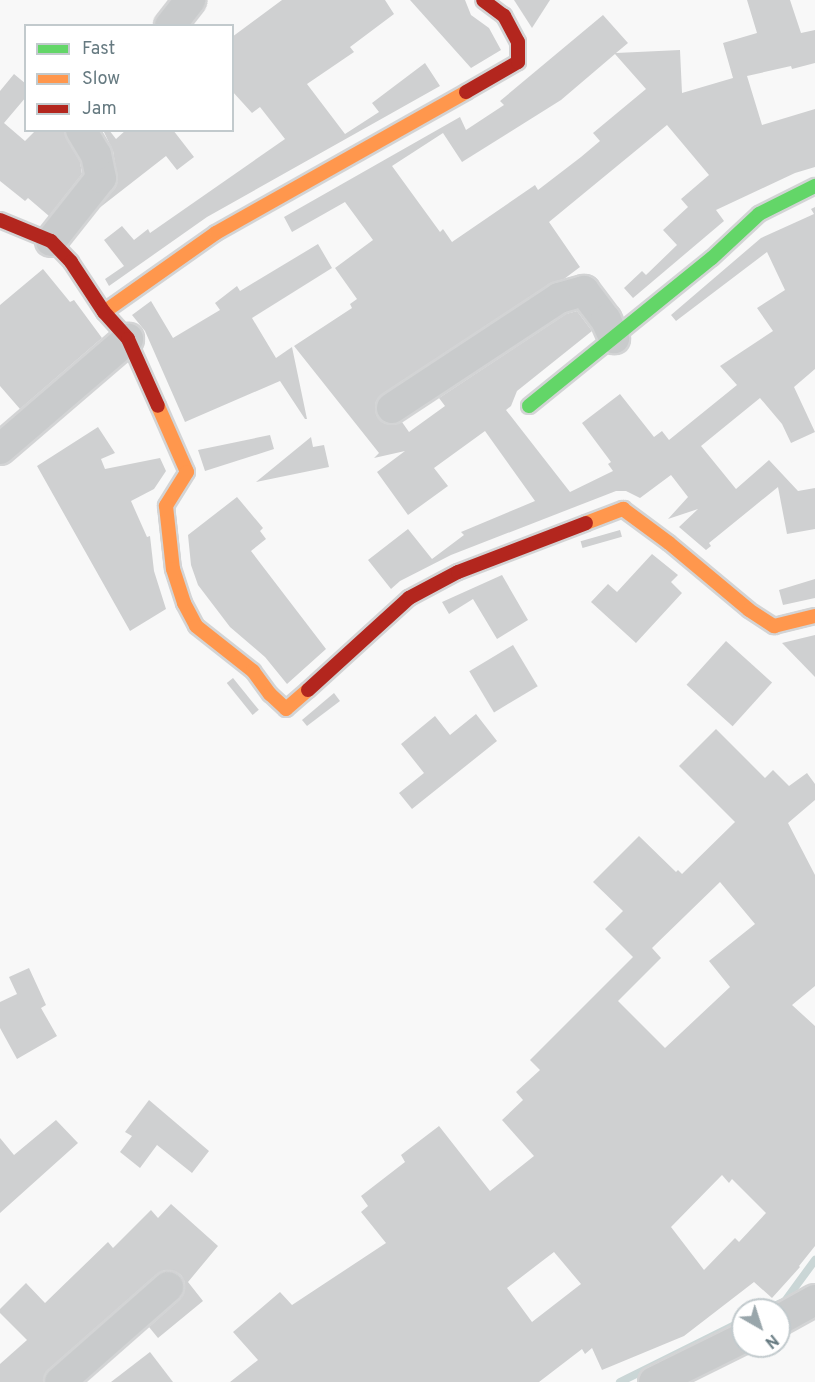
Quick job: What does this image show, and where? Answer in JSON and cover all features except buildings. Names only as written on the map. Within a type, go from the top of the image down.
[{"type":"street","points":[[172,24],[190,0]]},
{"type":"street","points":[[104,312],[216,233],[518,62],[520,51],[518,42],[504,16],[483,0]]},
{"type":"street","points":[[51,241],[101,178],[96,155],[82,132]]},
{"type":"street","points":[[529,405],[712,258],[759,214],[815,186]]},
{"type":"street","points":[[0,220],[51,241],[71,262],[104,312],[128,339],[187,472],[166,506],[173,569],[184,603],[196,626],[253,671],[270,694],[286,709],[322,679],[409,598],[458,572],[623,509],[749,610],[774,626],[815,616]]},
{"type":"street","points":[[392,408],[559,298],[584,291],[606,320],[614,338]]},
{"type":"street","points":[[0,448],[128,339]]},
{"type":"street","points":[[60,1382],[168,1287]]},
{"type":"street","points":[[791,1313],[815,1300]]},
{"type":"street","points":[[654,1382],[731,1344]]},
{"type":"waterway","points":[[787,1298],[815,1260]]},
{"type":"waterway","points":[[620,1382],[731,1327]]},
{"type":"traffic: fast","points":[[529,406],[712,258],[759,214],[815,186]]},
{"type":"traffic: slow","points":[[104,312],[216,233],[466,92]]},
{"type":"traffic: slow","points":[[158,406],[187,472],[166,506],[173,569],[184,603],[196,626],[253,671],[270,694],[286,709],[308,690]]},
{"type":"traffic: slow","points":[[586,523],[623,509],[669,543],[749,610],[774,626],[815,616]]},
{"type":"traffic: jam","points":[[466,92],[518,62],[518,42],[504,16],[483,0]]},
{"type":"traffic: jam","points":[[0,220],[51,241],[71,262],[104,312],[128,339],[158,406]]},
{"type":"traffic: jam","points":[[308,690],[409,598],[458,572],[586,523]]}]
